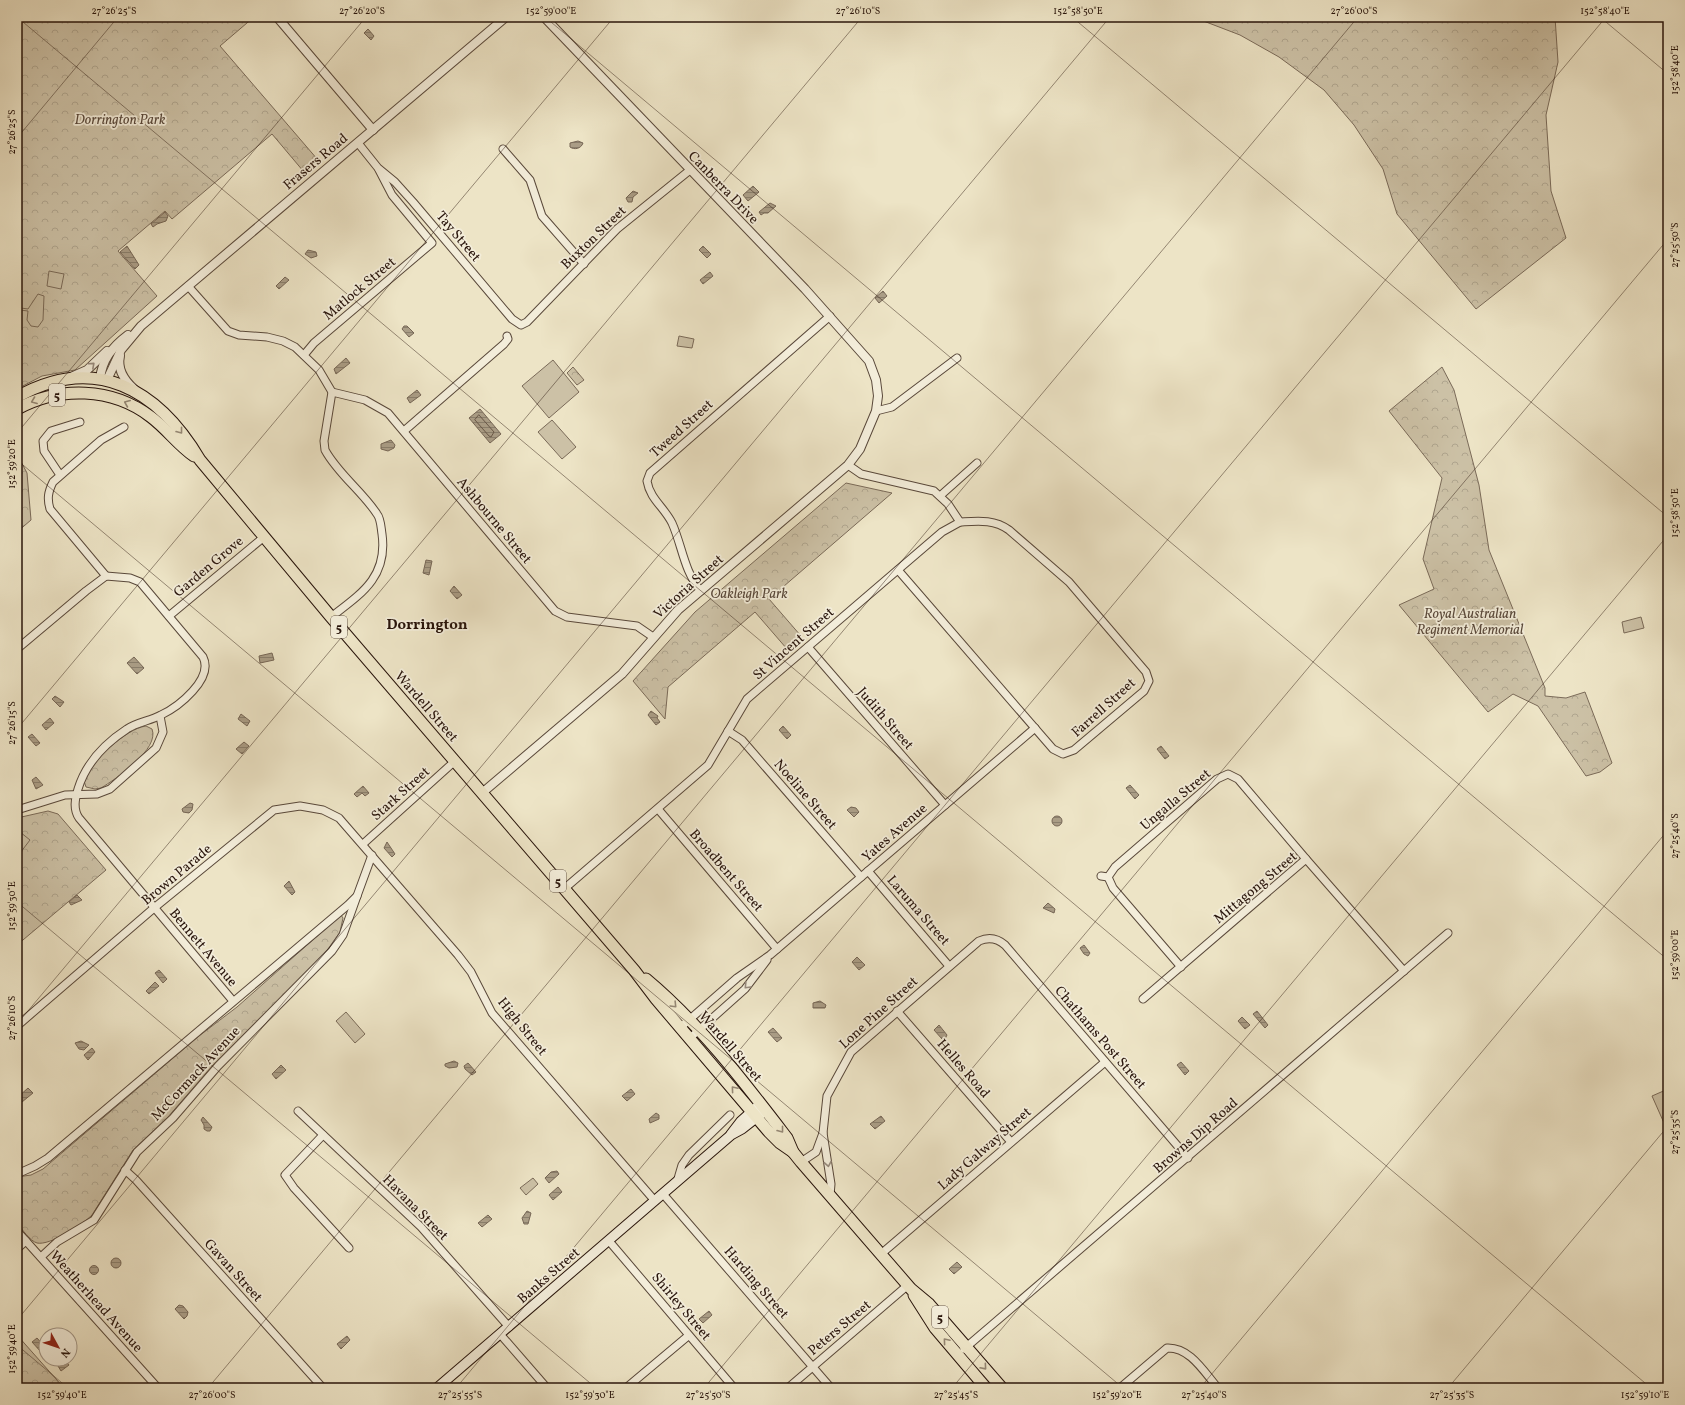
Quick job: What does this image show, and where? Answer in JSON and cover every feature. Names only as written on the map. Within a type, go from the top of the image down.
[{"type":"highway","name":"5","points":[[17,397],[37,387],[65,379],[103,380]]},
{"type":"highway","name":"Wardell Street","points":[[103,380],[136,391],[152,401],[168,417],[190,444],[200,460],[331,617],[564,889],[634,970],[662,993],[684,1023],[690,1038],[759,1110]]},
{"type":"highway","points":[[100,395],[103,380]]},
{"type":"highway","name":"5","points":[[17,409],[35,400],[59,394],[82,392],[100,395]]},
{"type":"highway","name":"Wardell Street","points":[[100,395],[119,400],[152,417],[185,449],[200,460]]},
{"type":"highway","name":"Wardell Street","points":[[684,1023],[698,1030],[759,1110],[780,1143],[793,1152],[802,1162],[909,1287],[935,1328],[986,1388]]},
{"type":"highway","name":"Wardell Street","points":[[909,1287],[929,1304],[1002,1388]]},
{"type":"main road","name":"Banks Street","points":[[437,1388],[731,1135],[742,1129],[759,1110]]},
{"type":"street","points":[[277,17],[373,130]]},
{"type":"street","name":"Frasers Road","points":[[103,380],[106,359],[116,345],[141,326],[506,17]]},
{"type":"street","name":"Canberra Drive","points":[[544,17],[830,316],[869,361],[876,380]]},
{"type":"street","name":"Tay Street","points":[[358,143],[378,168],[399,186],[518,324]]},
{"type":"street","points":[[504,149],[530,180],[542,216],[584,264]]},
{"type":"street","name":"Tay Street","points":[[378,168],[392,195],[432,243]]},
{"type":"street","name":"Buxton Street","points":[[518,324],[522,325],[527,322],[617,229],[690,170]]},
{"type":"street","name":"Matlock Street","points":[[304,355],[314,343],[432,243]]},
{"type":"street","points":[[188,286],[228,331],[238,335],[266,337],[282,341],[295,348],[319,370],[332,392],[324,441],[325,450],[378,515],[382,539],[381,559],[377,575],[370,585],[331,617]]},
{"type":"street","name":"Tweed Street","points":[[701,591],[691,578],[672,523],[652,496],[646,481],[650,473],[830,316]]},
{"type":"street","name":"Frasers Road","points":[[103,380],[127,341],[141,326]]},
{"type":"street","points":[[404,431],[504,344],[508,339],[507,336]]},
{"type":"street","name":"Frasers Road","points":[[127,341],[120,356],[120,368],[124,378],[136,391]]},
{"type":"street","points":[[65,379],[85,371],[116,345]]},
{"type":"street","points":[[876,411],[892,408],[957,358]]},
{"type":"street","name":"Victoria Street","points":[[482,793],[622,674],[678,610],[848,465],[860,449],[876,411],[878,396],[876,380]]},
{"type":"street","name":"Ashbourne Street","points":[[332,392],[365,400],[388,413],[478,522],[555,611],[567,617],[637,626],[653,637]]},
{"type":"street","points":[[60,475],[44,451],[43,439],[52,430],[80,422]]},
{"type":"street","points":[[106,576],[50,509],[48,492],[52,482],[60,475],[101,440],[124,427]]},
{"type":"street","points":[[940,496],[977,463]]},
{"type":"street","points":[[848,465],[861,474],[931,490],[940,496],[960,522]]},
{"type":"street","name":"Farrell Street","points":[[898,570],[1035,728],[1058,752],[1063,754],[1072,752],[1144,691],[1148,683],[1148,675],[1144,668],[1069,582],[1009,530],[1002,525],[990,521],[960,522]]},
{"type":"street","name":"St Vincent Street","points":[[564,889],[708,766],[747,699],[948,527],[960,522]]},
{"type":"street","name":"Garden Grove","points":[[169,616],[264,537]]},
{"type":"street","points":[[17,649],[106,576],[135,579],[169,616],[203,657],[206,670],[202,680],[196,687],[169,711],[128,728],[95,757],[84,770],[76,794]]},
{"type":"street","name":"Judith Street","points":[[808,647],[945,805]]},
{"type":"street","points":[[17,810],[48,798],[66,794],[97,794],[106,791],[151,754],[163,734],[160,716]]},
{"type":"street","name":"Yates Avenue","points":[[684,1023],[737,978],[770,955],[1035,728]]},
{"type":"street","name":"Noeline Street","points":[[728,731],[746,744],[861,877]]},
{"type":"street","name":"Stark Street","points":[[363,844],[455,761]]},
{"type":"street","name":"Ungalla Street","points":[[1181,967],[1104,877],[1115,867],[1217,779],[1228,774],[1238,779],[1306,859]]},
{"type":"street","name":"Bennett Avenue","points":[[76,794],[76,810],[79,818],[233,1001]]},
{"type":"street","name":"Brown Parade","points":[[19,1021],[274,810],[300,806],[323,810],[339,818],[363,844]]},
{"type":"street","name":"Broadbent Street","points":[[658,809],[777,949]]},
{"type":"street","name":"High Street","points":[[363,844],[471,972],[492,1013],[655,1201]]},
{"type":"street","name":"McCormack Avenue","points":[[40,1257],[57,1242],[94,1220],[137,1152],[173,1118],[218,1066],[332,951],[343,935],[372,855]]},
{"type":"street","name":"Mittagong Street","points":[[1143,999],[1306,859],[1404,971]]},
{"type":"street","name":"Laruma Street","points":[[868,872],[949,966]]},
{"type":"street","name":"McCormack Avenue","points":[[17,1174],[45,1160],[357,896]]},
{"type":"street","name":"Browns Dip Road","points":[[957,1355],[1448,933]]},
{"type":"street","name":"Lone Pine Street","points":[[802,1162],[816,1152],[823,1133],[827,1096],[848,1055],[856,1046],[979,941],[991,938]]},
{"type":"street","name":"Chathams Post Street","points":[[991,938],[999,940],[1005,945],[1188,1158]]},
{"type":"street","name":"Yates Avenue","points":[[690,1038],[750,983],[770,955]]},
{"type":"street","name":"Helles Road","points":[[897,1011],[1011,1142]]},
{"type":"street","name":"Lady Galway Street","points":[[881,1254],[1105,1062]]},
{"type":"street","name":"Havana Street","points":[[298,1111],[421,1227],[509,1327]]},
{"type":"street","points":[[677,1182],[682,1164],[689,1155],[730,1115]]},
{"type":"street","name":"Lone Pine Street","points":[[823,1133],[831,1184],[830,1195]]},
{"type":"street","points":[[323,1135],[285,1175],[294,1188],[349,1248]]},
{"type":"street","name":"Gavan Street","points":[[125,1170],[136,1180],[323,1388]]},
{"type":"street","name":"Harding Street","points":[[663,1194],[831,1388]]},
{"type":"street","name":"Weatherhead Avenue","points":[[17,1231],[158,1388]]},
{"type":"street","points":[[17,1249],[26,1241]]},
{"type":"street","name":"Shirley Street","points":[[609,1241],[685,1329],[688,1336],[734,1388]]},
{"type":"street","name":"Peters Street","points":[[788,1388],[909,1287]]},
{"type":"street","points":[[500,1334],[547,1388]]},
{"type":"street","points":[[626,1388],[688,1336]]},
{"type":"street","points":[[1120,1388],[1167,1348],[1182,1349],[1218,1388]]},
{"type":"green space","name":"Dorrington Park","points":[[17,17],[254,17],[220,46],[318,160],[304,172],[272,134],[172,219],[165,211],[118,251],[157,296],[75,370],[42,376],[17,389]]},
{"type":"green space","points":[[1193,17],[1555,17],[1558,62],[1546,115],[1551,191],[1566,238],[1476,309],[1397,214],[1383,169],[1354,125],[1324,90],[1279,57],[1240,35]]},
{"type":"green space","points":[[49,271],[64,274],[61,289],[47,286]]},
{"type":"green space","points":[[38,294],[44,296],[43,320],[38,327],[31,326],[27,320],[28,311],[20,310],[21,308],[28,309]]},
{"type":"green space","points":[[679,336],[694,339],[692,348],[677,346]]},
{"type":"green space","points":[[553,360],[579,392],[549,418],[522,386]]},
{"type":"green space","points":[[573,367],[584,380],[577,385],[567,373]]},
{"type":"green space","name":"Royal Australian Regiment Memorial","points":[[1442,367],[1454,390],[1479,485],[1489,550],[1545,688],[1545,696],[1566,698],[1585,692],[1612,763],[1600,772],[1586,776],[1538,706],[1513,694],[1488,712],[1399,605],[1434,589],[1423,559],[1442,478],[1389,411]]},
{"type":"green space","points":[[552,420],[576,447],[562,459],[538,432]]},
{"type":"green space","points":[[17,454],[27,473],[31,520],[17,532]]},
{"type":"green space","name":"Oakleigh Park","points":[[846,483],[892,493],[769,599],[801,636],[787,649],[755,612],[668,687],[665,719],[633,681],[695,612]]},
{"type":"green space","points":[[1641,617],[1644,628],[1624,633],[1622,622]]},
{"type":"green space","points":[[146,726],[152,729],[153,737],[150,745],[135,763],[101,788],[95,789],[86,787],[84,781],[88,773],[94,764],[110,747],[129,733]]},
{"type":"green space","points":[[48,811],[58,814],[106,870],[17,945],[17,818]]},
{"type":"green space","points":[[20,832],[30,840],[20,853],[17,850],[17,835]]},
{"type":"green space","points":[[341,915],[343,918],[340,932],[323,956],[213,1065],[168,1117],[133,1150],[92,1215],[74,1229],[58,1238],[43,1243],[34,1242],[17,1223],[17,1177],[31,1175],[43,1169],[199,1036],[237,1007]]},
{"type":"green space","points":[[346,1012],[365,1034],[355,1043],[336,1021]]},
{"type":"green space","points":[[1668,1089],[1668,1132],[1652,1096]]},
{"type":"green space","points":[[533,1178],[538,1184],[526,1195],[520,1188]]},
{"type":"green space","points":[[17,1335],[38,1359],[38,1367],[45,1367],[64,1388],[17,1388]]},
{"type":"water","points":[[368,29],[374,36],[371,40],[364,33]]},
{"type":"water","points":[[578,141],[583,143],[581,147],[575,149],[570,147],[570,143]]},
{"type":"water","points":[[753,186],[759,192],[748,201],[743,195]]},
{"type":"water","points":[[633,191],[638,193],[633,197],[632,202],[628,202],[626,198]]},
{"type":"water","points":[[770,203],[776,206],[768,213],[761,215],[759,212]]},
{"type":"water","points":[[165,212],[168,216],[166,221],[153,227],[151,224]]},
{"type":"water","points":[[127,246],[139,265],[135,269],[120,252]]},
{"type":"water","points":[[703,246],[711,254],[707,258],[699,250]]},
{"type":"water","points":[[308,250],[316,252],[317,256],[311,258],[305,254]]},
{"type":"water","points":[[710,272],[713,276],[703,284],[700,280]]},
{"type":"water","points":[[285,277],[289,280],[279,289],[276,286]]},
{"type":"water","points":[[883,291],[887,296],[879,303],[875,298]]},
{"type":"water","points":[[404,326],[407,326],[414,333],[409,337],[402,329]]},
{"type":"water","points":[[346,358],[350,363],[336,374],[334,369]]},
{"type":"water","points":[[417,390],[421,395],[410,403],[407,398]]},
{"type":"water","points":[[480,409],[501,434],[490,443],[469,418]]},
{"type":"water","points":[[391,440],[395,445],[394,448],[388,451],[381,449],[381,444]]},
{"type":"water","points":[[426,560],[432,561],[429,575],[423,573]]},
{"type":"water","points":[[454,586],[462,595],[457,599],[450,591]]},
{"type":"water","points":[[272,653],[274,660],[260,663],[259,656]]},
{"type":"water","points":[[134,657],[144,668],[137,674],[127,663]]},
{"type":"water","points":[[55,696],[64,702],[60,707],[52,699]]},
{"type":"water","points":[[651,711],[658,716],[657,718],[660,722],[656,725],[648,715]]},
{"type":"water","points":[[241,714],[250,721],[247,726],[238,719]]},
{"type":"water","points":[[50,718],[54,723],[46,730],[42,725]]},
{"type":"water","points":[[783,726],[791,735],[787,739],[779,730]]},
{"type":"water","points":[[32,734],[40,743],[36,746],[28,737]]},
{"type":"water","points":[[244,742],[249,746],[242,754],[236,749]]},
{"type":"water","points":[[1161,746],[1169,756],[1165,759],[1157,749]]},
{"type":"water","points":[[36,777],[43,785],[36,789],[32,780]]},
{"type":"water","points":[[1130,785],[1139,795],[1135,799],[1126,788]]},
{"type":"water","points":[[363,786],[369,793],[365,796],[362,793],[357,797],[354,794]]},
{"type":"water","points":[[190,803],[193,804],[192,810],[189,813],[183,812],[182,809]]},
{"type":"water","points":[[851,807],[856,808],[859,812],[854,817],[847,810]]},
{"type":"water","points":[[1057,816],[1062,821],[1057,826],[1052,821]]},
{"type":"water","points":[[387,842],[395,854],[392,857],[384,848]]},
{"type":"water","points":[[289,881],[295,892],[292,895],[284,886]]},
{"type":"water","points":[[77,895],[82,900],[71,905],[69,902]]},
{"type":"water","points":[[1048,903],[1055,909],[1054,913],[1043,908]]},
{"type":"water","points":[[1084,945],[1090,953],[1088,956],[1084,954],[1080,948]]},
{"type":"water","points":[[857,957],[865,965],[859,970],[852,962]]},
{"type":"water","points":[[159,970],[167,979],[163,983],[155,973]]},
{"type":"water","points":[[155,982],[159,986],[149,994],[146,991]]},
{"type":"water","points":[[820,1001],[826,1005],[825,1008],[813,1008],[813,1003]]},
{"type":"water","points":[[1257,1011],[1268,1025],[1265,1028],[1253,1014]]},
{"type":"water","points":[[1242,1017],[1250,1025],[1245,1029],[1238,1021]]},
{"type":"water","points":[[939,1025],[947,1035],[945,1039],[942,1039],[934,1030]]},
{"type":"water","points":[[773,1028],[782,1038],[777,1042],[768,1032]]},
{"type":"water","points":[[81,1041],[89,1045],[84,1050],[79,1049],[75,1043]]},
{"type":"water","points":[[92,1048],[95,1052],[88,1060],[84,1055]]},
{"type":"water","points":[[454,1061],[458,1063],[457,1067],[449,1068],[445,1066],[445,1064]]},
{"type":"water","points":[[1181,1062],[1189,1071],[1185,1075],[1177,1065]]},
{"type":"water","points":[[468,1063],[476,1072],[472,1075],[465,1069],[464,1066]]},
{"type":"water","points":[[281,1065],[286,1070],[276,1079],[272,1074]]},
{"type":"water","points":[[28,1088],[33,1093],[20,1102],[18,1097]]},
{"type":"water","points":[[631,1089],[635,1094],[627,1101],[622,1096]]},
{"type":"water","points":[[656,1113],[659,1115],[659,1119],[650,1123],[649,1119]]},
{"type":"water","points":[[881,1116],[885,1121],[875,1129],[870,1124]]},
{"type":"water","points":[[203,1117],[212,1127],[210,1131],[204,1129],[204,1125],[201,1120]]},
{"type":"water","points":[[557,1171],[559,1174],[549,1183],[545,1178],[551,1172]]},
{"type":"water","points":[[558,1187],[562,1192],[553,1200],[549,1195]]},
{"type":"water","points":[[527,1211],[531,1213],[528,1224],[524,1224],[522,1218]]},
{"type":"water","points":[[488,1215],[492,1219],[482,1227],[478,1223]]},
{"type":"water","points":[[114,1258],[118,1258],[120,1259],[120,1267],[114,1268],[111,1265],[111,1261]]},
{"type":"water","points":[[957,1262],[962,1267],[954,1274],[949,1269]]},
{"type":"water","points":[[92,1266],[96,1266],[98,1270],[96,1274],[92,1274],[90,1272],[90,1268]]},
{"type":"water","points":[[179,1305],[183,1306],[188,1312],[184,1319],[175,1309]]},
{"type":"water","points":[[709,1311],[712,1315],[703,1323],[699,1319]]},
{"type":"water","points":[[347,1336],[350,1340],[341,1349],[337,1344]]},
{"type":"water","points":[[37,1338],[38,1349],[32,1342]]},
{"type":"water","points":[[59,1367],[66,1367],[61,1371]]},
{"type":"district","name":"Dorrington","points":[[427,624]]}]
